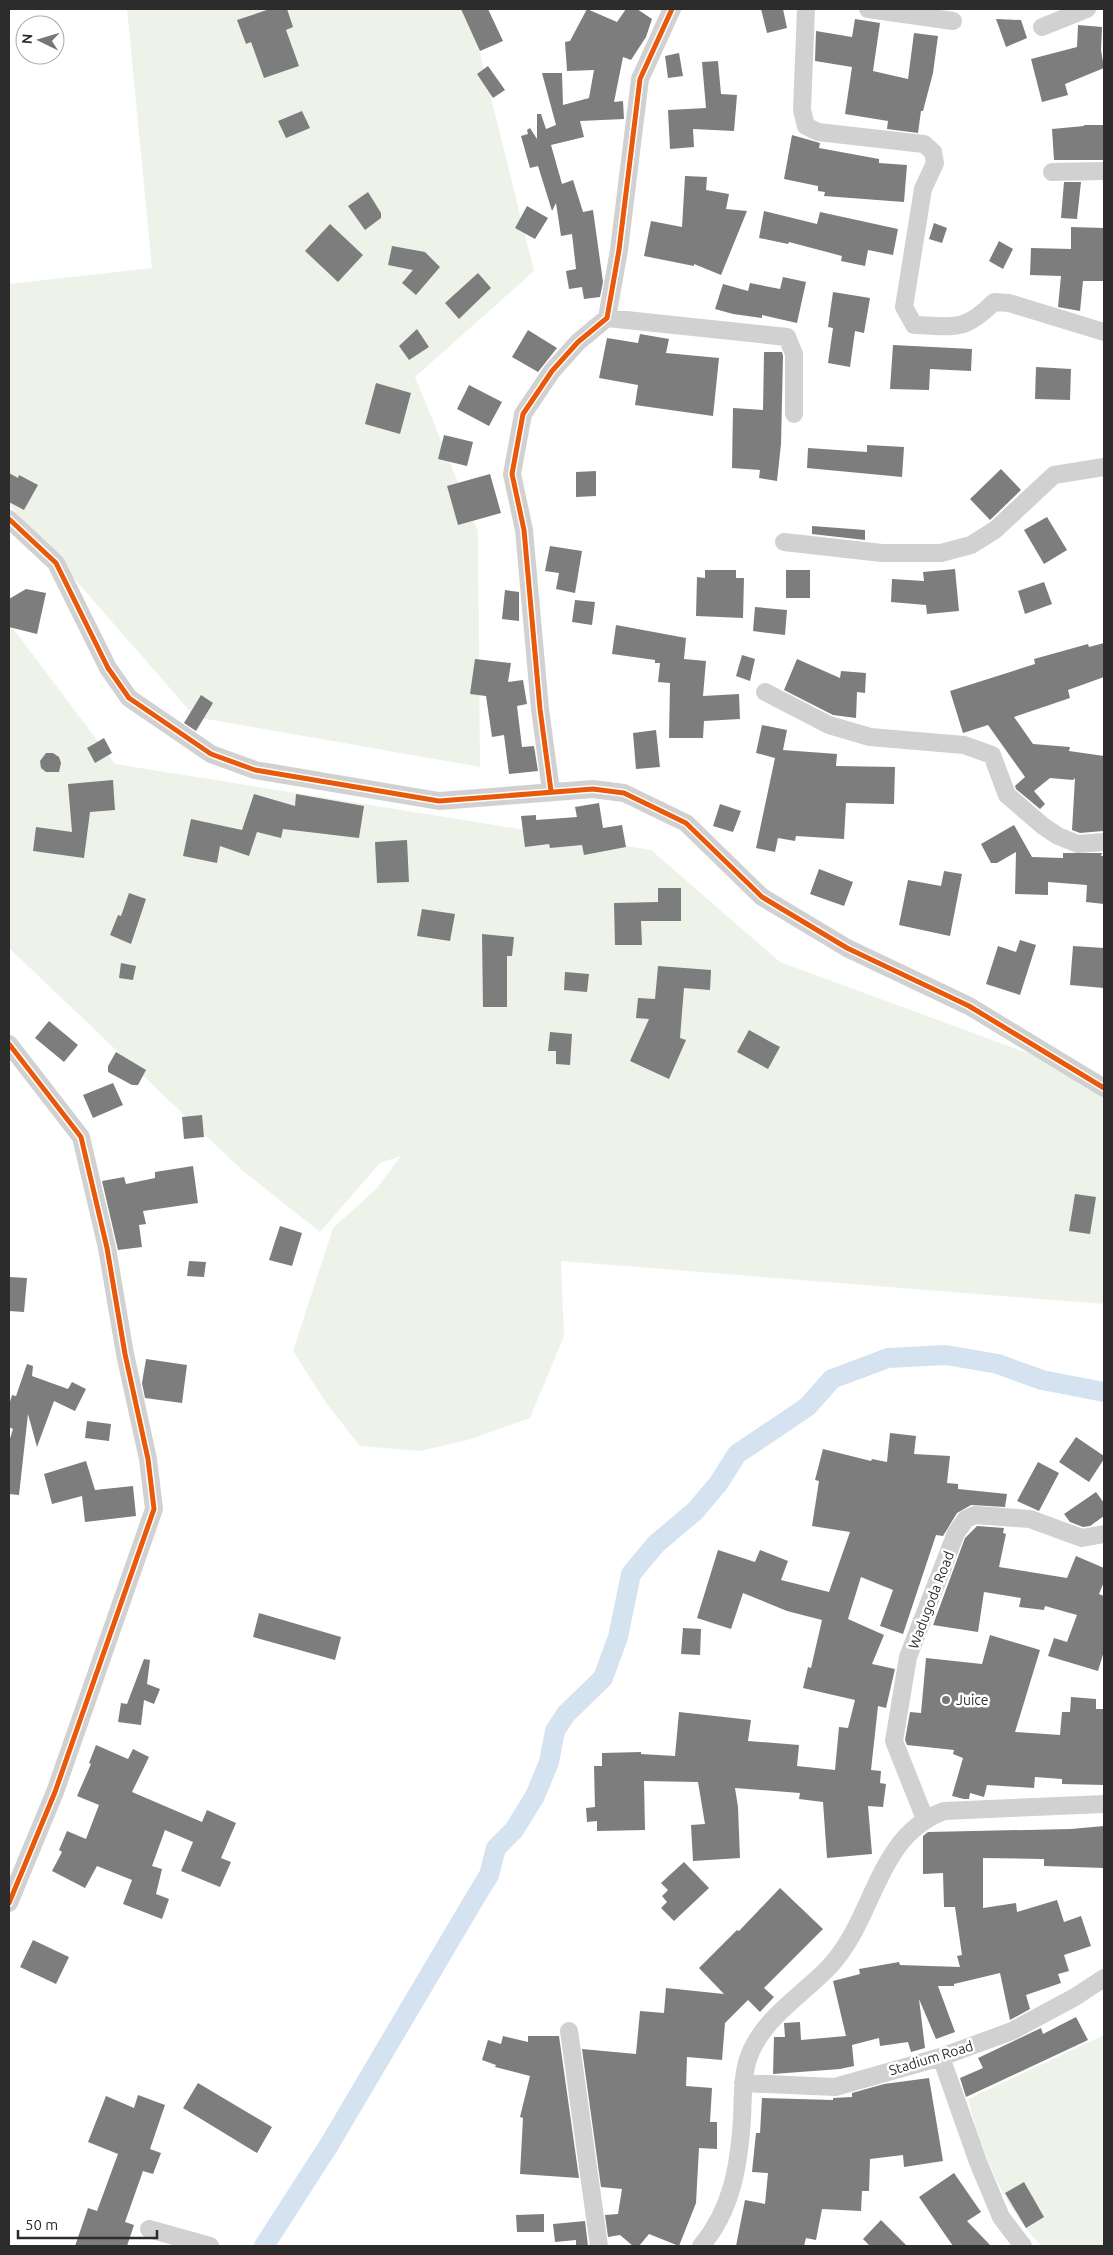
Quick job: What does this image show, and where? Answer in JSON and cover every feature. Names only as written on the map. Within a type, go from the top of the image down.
[{"type":"street","points":[[551,791],[540,709],[524,530],[512,474],[523,414],[552,371],[571,349],[607,318],[619,250],[640,79],[672,9]]},
{"type":"street","points":[[806,9],[802,110],[806,126],[818,132],[924,144],[933,152],[934,162],[923,189],[904,307],[914,325],[964,326],[979,317],[994,302],[1009,304],[1104,332]]},
{"type":"street","points":[[868,9],[953,21]]},
{"type":"street","points":[[1042,27],[1087,9]]},
{"type":"street","points":[[1052,172],[1104,171]]},
{"type":"street","points":[[607,318],[787,338],[794,354],[794,414]]},
{"type":"street","points":[[784,542],[882,553],[941,553],[971,545],[995,530],[1054,475],[1104,467]]},
{"type":"street","points":[[9,520],[56,563],[108,668],[129,698],[211,754],[255,770],[439,801],[593,788],[624,793],[686,823],[762,896],[847,948],[969,1006],[1104,1088]]},
{"type":"street","points":[[765,692],[829,725],[870,737],[964,745],[992,755],[1007,795],[1043,826],[1058,836],[1078,844],[1104,842]]},
{"type":"street","points":[[9,1044],[81,1137],[107,1248],[125,1354],[148,1459],[154,1509],[55,1792],[9,1903]]},
{"type":"street","name":"Wadugoda Road","points":[[925,1819],[894,1741],[908,1657],[956,1533],[966,1520],[974,1515],[1030,1519],[1082,1538],[1104,1534]]},
{"type":"street","points":[[701,2246],[717,2223],[734,2183],[741,2128],[743,2083],[748,2057],[760,2037],[793,2000],[830,1967],[843,1951],[854,1933],[880,1873],[903,1839],[925,1819],[944,1811],[1104,1804]]},
{"type":"street","name":"Stadium Road","points":[[743,2083],[835,2087],[941,2057],[1012,2031],[1075,1997],[1104,1978]]},
{"type":"street","points":[[569,2030],[599,2246]]},
{"type":"street","points":[[941,2057],[978,2162],[1001,2216],[1023,2246]]},
{"type":"street","points":[[149,2229],[210,2246]]},
{"type":"shaded area","points":[[127,9],[469,9],[534,271],[415,377],[478,531],[480,767],[195,717],[9,504],[9,284],[152,268]]},
{"type":"shaded area","points":[[9,623],[115,764],[651,850],[780,962],[1104,1081],[1104,1304],[561,1261],[564,1336],[530,1418],[468,1440],[420,1451],[360,1446],[326,1403],[293,1351],[333,1228],[377,1188],[401,1156],[380,1163],[320,1232],[243,1171],[9,948]]},
{"type":"shaded area","points":[[1104,2035],[1104,2246],[1041,2246],[1015,2214],[995,2177],[973,2119],[968,2099]]},
{"type":"building","points":[[270,9],[287,9],[293,27],[286,30],[299,66],[264,78],[251,42],[246,44],[237,20]]},
{"type":"building","points":[[461,9],[488,9],[503,41],[480,51]]},
{"type":"building","points":[[587,9],[617,22],[626,9],[637,9],[652,19],[646,37],[631,60],[623,57],[614,102],[623,101],[624,119],[580,121],[584,137],[551,145],[562,184],[573,180],[583,212],[593,210],[603,282],[600,297],[584,299],[582,287],[569,289],[566,271],[576,269],[572,234],[561,236],[556,203],[552,211],[538,166],[530,168],[521,136],[528,134],[527,130],[530,128],[537,139],[537,114],[541,114],[546,129],[556,125],[542,73],[562,73],[563,105],[589,98],[594,70],[567,71],[565,42],[570,41]]},
{"type":"building","points":[[761,9],[783,9],[787,28],[767,33]]},
{"type":"building","points":[[855,19],[880,23],[873,71],[908,79],[914,33],[938,36],[933,73],[923,111],[921,111],[918,133],[887,129],[888,121],[845,114],[852,67],[815,61],[816,31],[852,37]]},
{"type":"building","points":[[996,19],[1021,20],[1027,38],[1006,47]]},
{"type":"building","points":[[1078,25],[1102,27],[1101,50],[1104,68],[1065,84],[1068,95],[1042,102],[1031,59],[1077,47]]},
{"type":"building","points":[[679,53],[683,76],[668,78],[665,56]]},
{"type":"building","points":[[718,61],[721,94],[737,95],[734,131],[693,129],[694,147],[670,149],[668,110],[706,108],[702,62]]},
{"type":"building","points":[[488,66],[505,90],[493,98],[477,74]]},
{"type":"building","points":[[302,111],[310,128],[286,138],[278,121]]},
{"type":"building","points":[[1103,125],[1103,160],[1054,160],[1052,129]]},
{"type":"building","points":[[792,135],[820,143],[819,148],[879,159],[879,163],[907,165],[904,202],[824,196],[825,192],[818,191],[818,186],[784,179]]},
{"type":"building","points":[[685,176],[707,177],[706,190],[729,194],[726,209],[747,211],[721,275],[694,264],[694,266],[644,256],[651,221],[682,227]]},
{"type":"building","points":[[1064,182],[1081,182],[1077,219],[1061,218]]},
{"type":"building","points":[[368,192],[381,213],[381,218],[365,230],[348,206]]},
{"type":"building","points":[[527,206],[548,218],[535,239],[515,228]]},
{"type":"building","points":[[764,211],[817,224],[820,212],[898,229],[893,255],[868,250],[865,266],[841,261],[842,256],[789,242],[788,244],[759,238]]},
{"type":"building","points":[[934,223],[947,228],[942,243],[929,239]]},
{"type":"building","points":[[330,224],[363,255],[338,282],[305,251]]},
{"type":"building","points":[[1071,227],[1104,228],[1104,281],[1083,281],[1080,311],[1058,307],[1061,276],[1030,275],[1031,248],[1071,249]]},
{"type":"building","points":[[999,241],[1013,249],[1003,269],[989,261]]},
{"type":"building","points":[[392,246],[425,252],[440,267],[416,295],[402,283],[413,270],[388,265]]},
{"type":"building","points":[[478,273],[491,288],[459,319],[445,303]]},
{"type":"building","points":[[783,277],[806,282],[797,323],[762,315],[762,318],[733,314],[715,309],[723,284],[748,291],[750,283],[780,289]]},
{"type":"building","points":[[833,292],[870,298],[864,333],[855,331],[850,367],[828,363],[833,328],[828,327]]},
{"type":"building","points":[[417,329],[429,347],[409,360],[399,346]]},
{"type":"building","points":[[528,330],[557,348],[538,372],[512,357]]},
{"type":"building","points":[[640,334],[669,339],[666,353],[719,358],[713,416],[635,405],[638,385],[599,378],[607,338],[638,343]]},
{"type":"building","points":[[893,345],[972,349],[971,371],[930,369],[929,390],[890,389]]},
{"type":"building","points":[[764,352],[782,352],[783,356],[781,444],[777,481],[759,478],[760,470],[732,468],[733,408],[763,410]]},
{"type":"building","points":[[1036,367],[1071,369],[1070,400],[1035,399]]},
{"type":"building","points":[[376,383],[411,393],[400,434],[365,424]]},
{"type":"building","points":[[469,385],[502,402],[489,426],[457,409]]},
{"type":"building","points":[[444,435],[473,442],[467,466],[438,459]]},
{"type":"building","points":[[867,445],[904,447],[902,477],[807,468],[808,448],[867,452]]},
{"type":"building","points":[[1001,469],[1021,490],[990,520],[970,499]]},
{"type":"building","points":[[596,471],[596,496],[576,497],[576,472]]},
{"type":"building","points":[[9,473],[18,478],[19,475],[38,485],[24,510],[9,502]]},
{"type":"building","points":[[490,474],[501,513],[458,525],[447,486]]},
{"type":"building","points":[[1047,517],[1067,550],[1044,564],[1024,530]]},
{"type":"building","points":[[812,526],[865,530],[865,540],[812,534]]},
{"type":"building","points":[[550,546],[582,551],[575,593],[556,589],[559,573],[545,571]]},
{"type":"building","points":[[955,569],[959,611],[927,614],[926,605],[891,602],[892,579],[924,581],[923,572]]},
{"type":"building","points":[[705,570],[736,570],[736,578],[744,578],[743,618],[696,616],[697,577],[705,578]]},
{"type":"building","points":[[786,570],[810,570],[810,598],[786,598]]},
{"type":"building","points":[[1044,582],[1052,604],[1025,614],[1018,591]]},
{"type":"building","points":[[26,589],[46,593],[37,634],[9,627],[9,599]]},
{"type":"building","points":[[505,590],[519,592],[519,621],[502,619]]},
{"type":"building","points":[[575,600],[595,602],[592,625],[572,622]]},
{"type":"building","points":[[755,607],[787,610],[785,635],[753,631]]},
{"type":"building","points":[[616,625],[686,638],[684,659],[706,661],[703,696],[739,694],[740,719],[704,721],[703,738],[669,738],[670,683],[658,682],[660,663],[655,663],[655,660],[612,654]]},
{"type":"building","points":[[1104,643],[1104,677],[1068,690],[1070,698],[1014,717],[1033,744],[1070,747],[1069,751],[1104,756],[1103,831],[1080,833],[1072,830],[1075,778],[1073,780],[1050,778],[1034,791],[1045,804],[1040,809],[1016,789],[1015,786],[1025,777],[988,725],[963,733],[950,691],[1035,664],[1034,659],[1088,644],[1089,647]]},
{"type":"building","points":[[742,655],[755,659],[750,681],[736,676]]},
{"type":"building","points":[[475,659],[511,663],[508,682],[523,680],[527,704],[517,706],[522,747],[534,746],[538,771],[509,774],[504,735],[492,737],[486,696],[470,694]]},
{"type":"building","points":[[797,659],[840,678],[841,671],[866,673],[865,693],[857,692],[856,718],[833,715],[784,690]]},
{"type":"building","points":[[201,695],[213,703],[196,731],[184,723]]},
{"type":"building","points":[[762,725],[787,730],[783,750],[837,754],[836,766],[895,767],[894,804],[846,803],[844,839],[796,836],[795,841],[778,838],[775,852],[756,848],[775,758],[756,753]]},
{"type":"building","points":[[656,730],[660,767],[636,769],[633,733]]},
{"type":"building","points":[[104,738],[112,753],[95,763],[87,748]]},
{"type":"building","points":[[46,753],[53,753],[59,757],[61,763],[59,772],[46,772],[41,768],[40,761]]},
{"type":"building","points":[[113,780],[115,810],[90,812],[84,858],[33,851],[36,827],[72,832],[68,784]]},
{"type":"building","points":[[254,794],[295,806],[296,794],[364,806],[359,838],[283,829],[281,838],[257,832],[249,856],[220,846],[217,863],[183,856],[191,819],[242,830]]},
{"type":"building","points":[[599,803],[603,828],[622,825],[626,847],[584,855],[582,845],[550,848],[549,844],[525,847],[521,816],[536,815],[536,820],[577,817],[575,807]]},
{"type":"building","points":[[720,804],[741,811],[733,832],[713,826]]},
{"type":"building","points":[[1014,825],[1032,857],[1063,858],[1063,853],[1102,853],[1101,856],[1104,856],[1104,904],[1086,902],[1087,885],[1048,882],[1048,895],[1015,894],[1016,852],[997,863],[991,863],[981,844]]},
{"type":"building","points":[[407,840],[409,882],[377,883],[375,842]]},
{"type":"building","points":[[819,869],[853,882],[844,906],[810,894]]},
{"type":"building","points":[[944,871],[962,874],[950,936],[899,925],[908,880],[941,886]]},
{"type":"building","points":[[658,888],[681,888],[681,921],[641,921],[642,945],[615,945],[614,903],[658,902]]},
{"type":"building","points":[[129,893],[146,899],[131,944],[110,935],[118,915],[121,916]]},
{"type":"building","points":[[422,909],[455,914],[450,941],[417,936]]},
{"type":"building","points":[[482,934],[514,937],[512,956],[507,956],[507,1007],[483,1007]]},
{"type":"building","points":[[1020,940],[1036,945],[1020,995],[986,984],[998,946],[1016,952]]},
{"type":"building","points":[[1073,946],[1104,948],[1104,988],[1070,985]]},
{"type":"building","points":[[121,963],[136,966],[133,980],[119,978]]},
{"type":"building","points":[[658,966],[711,970],[710,990],[684,988],[680,1038],[686,1040],[669,1079],[630,1061],[649,1019],[636,1018],[638,998],[655,999]]},
{"type":"building","points":[[565,972],[589,974],[587,992],[564,990]]},
{"type":"building","points":[[49,1021],[78,1045],[64,1062],[35,1038]]},
{"type":"building","points":[[749,1030],[780,1047],[768,1069],[737,1052]]},
{"type":"building","points":[[550,1032],[572,1034],[570,1065],[556,1064],[556,1051],[548,1051]]},
{"type":"building","points":[[116,1052],[146,1070],[138,1085],[132,1085],[108,1072],[108,1066]]},
{"type":"building","points":[[113,1083],[123,1105],[93,1118],[83,1095]]},
{"type":"building","points":[[202,1115],[204,1137],[184,1139],[182,1117]]},
{"type":"building","points":[[193,1166],[198,1203],[143,1211],[146,1224],[139,1225],[142,1247],[118,1250],[102,1181],[124,1177],[126,1184],[155,1178],[155,1172]]},
{"type":"building","points":[[1075,1194],[1096,1197],[1090,1234],[1069,1231]]},
{"type":"building","points":[[280,1226],[302,1233],[292,1266],[269,1260]]},
{"type":"building","points":[[189,1261],[206,1262],[204,1277],[187,1276]]},
{"type":"building","points":[[9,1277],[27,1278],[24,1312],[9,1311]]},
{"type":"building","points":[[146,1359],[187,1365],[182,1403],[145,1398],[142,1383]]},
{"type":"building","points":[[27,1364],[33,1366],[32,1376],[68,1389],[72,1382],[86,1389],[75,1411],[54,1401],[37,1447],[28,1414],[19,1495],[9,1494],[9,1442],[13,1429],[9,1427],[9,1405],[12,1395],[16,1396]]},
{"type":"building","points":[[87,1421],[111,1424],[109,1441],[85,1438]]},
{"type":"building","points":[[890,1433],[916,1436],[914,1454],[950,1456],[947,1483],[958,1484],[958,1489],[1007,1494],[1005,1507],[971,1505],[957,1513],[943,1536],[936,1535],[903,1634],[880,1626],[893,1590],[861,1577],[848,1619],[884,1635],[872,1664],[895,1669],[886,1708],[878,1706],[871,1770],[881,1771],[880,1783],[886,1784],[883,1807],[868,1806],[872,1854],[827,1858],[823,1802],[799,1799],[800,1793],[735,1788],[738,1807],[740,1858],[693,1861],[691,1825],[705,1824],[698,1782],[644,1781],[645,1830],[597,1831],[597,1821],[587,1822],[586,1808],[595,1807],[594,1766],[602,1766],[602,1753],[641,1752],[641,1754],[675,1756],[679,1712],[751,1720],[748,1741],[799,1745],[797,1766],[835,1770],[839,1727],[848,1728],[855,1700],[803,1688],[808,1667],[811,1668],[822,1620],[787,1611],[743,1593],[731,1629],[697,1618],[718,1550],[755,1562],[760,1550],[788,1561],[781,1580],[829,1592],[850,1532],[812,1526],[819,1481],[815,1480],[823,1449],[871,1461],[872,1459],[887,1462]]},
{"type":"building","points":[[1076,1437],[1104,1456],[1089,1482],[1059,1462]]},
{"type":"building","points":[[86,1461],[95,1490],[133,1486],[136,1516],[85,1522],[82,1496],[52,1504],[44,1474]]},
{"type":"building","points":[[1038,1462],[1059,1473],[1039,1511],[1017,1501]]},
{"type":"building","points":[[1096,1492],[1104,1503],[1104,1516],[1090,1526],[1083,1527],[1070,1522],[1064,1514]]},
{"type":"building","points":[[977,1526],[1004,1528],[1003,1533],[1006,1534],[999,1567],[1067,1578],[1076,1556],[1104,1568],[1104,1582],[1099,1594],[1104,1596],[1104,1651],[1098,1671],[1048,1656],[1054,1638],[1067,1642],[1077,1615],[1045,1606],[1044,1610],[1019,1607],[1021,1598],[984,1592],[978,1632],[933,1625],[965,1538]]},
{"type":"building","points":[[259,1613],[341,1637],[335,1660],[253,1637]]},
{"type":"building","points":[[683,1628],[701,1629],[700,1655],[681,1654]]},
{"type":"building","points":[[990,1635],[1040,1650],[1015,1732],[1060,1735],[1062,1712],[1070,1712],[1071,1697],[1096,1699],[1096,1709],[1104,1709],[1104,1785],[1062,1784],[1062,1779],[1035,1777],[1034,1788],[987,1785],[984,1797],[970,1793],[969,1799],[964,1799],[952,1796],[963,1758],[953,1754],[954,1750],[907,1745],[905,1740],[910,1712],[921,1713],[926,1658],[982,1664]]},
{"type":"building","points":[[144,1659],[150,1660],[147,1684],[160,1689],[154,1704],[144,1700],[141,1725],[118,1722],[121,1703],[127,1704]]},
{"type":"building","points":[[96,1745],[128,1759],[133,1749],[149,1757],[132,1792],[202,1822],[207,1810],[236,1823],[221,1858],[231,1862],[220,1887],[181,1871],[193,1842],[165,1830],[152,1866],[162,1869],[156,1894],[169,1899],[162,1919],[123,1904],[132,1880],[97,1866],[85,1888],[52,1871],[62,1852],[59,1850],[67,1831],[86,1839],[99,1805],[77,1796],[91,1764],[89,1763]]},
{"type":"building","points":[[1104,1826],[1104,1868],[1044,1866],[1044,1859],[983,1858],[983,1908],[1016,1903],[1017,1912],[1057,1900],[1064,1922],[1081,1916],[1091,1946],[1064,1955],[1069,1971],[1058,1974],[1061,1983],[1026,1995],[1030,2009],[1010,2020],[1000,1973],[954,1984],[954,1986],[938,1986],[955,2032],[936,2039],[919,1999],[925,2048],[911,2052],[908,2042],[880,2046],[879,2038],[852,2045],[854,2066],[840,2069],[773,2074],[774,2037],[785,2037],[784,2023],[800,2022],[801,2040],[846,2036],[833,1981],[860,1974],[859,1969],[899,1962],[900,1965],[960,1967],[957,1956],[962,1955],[955,1907],[944,1907],[943,1873],[923,1874],[923,1836],[928,1832],[1071,1829]]},
{"type":"building","points":[[684,1862],[709,1888],[674,1921],[661,1908],[667,1902],[662,1896],[668,1890],[661,1883]]},
{"type":"building","points":[[780,1888],[823,1929],[764,1988],[774,1997],[760,2012],[748,2000],[725,2023],[722,2060],[687,2057],[686,2086],[712,2088],[710,2122],[717,2122],[717,2149],[699,2148],[696,2203],[679,2246],[649,2234],[639,2246],[633,2246],[620,2235],[608,2237],[605,2215],[618,2214],[622,2189],[601,2187],[582,2049],[636,2054],[640,2011],[664,2013],[666,1988],[724,1994],[699,1968],[737,1930],[739,1931]]},
{"type":"building","points":[[33,1940],[69,1957],[56,1984],[20,1967]]},
{"type":"building","points":[[1076,2017],[1088,2040],[966,2097],[960,2078],[983,2068],[978,2058],[1041,2028],[1043,2034]]},
{"type":"building","points":[[503,2036],[528,2042],[528,2036],[559,2036],[579,2178],[520,2174],[523,2118],[520,2117],[530,2076],[495,2067],[496,2065],[482,2060],[488,2040],[501,2044]]},
{"type":"building","points":[[929,2078],[943,2161],[904,2167],[903,2155],[870,2159],[869,2191],[862,2191],[861,2211],[822,2209],[816,2240],[806,2238],[804,2246],[736,2246],[745,2200],[765,2204],[768,2173],[752,2172],[756,2133],[760,2133],[762,2098],[833,2100],[833,2098],[852,2097],[852,2093],[884,2084]]},
{"type":"building","points":[[198,2083],[272,2127],[257,2153],[183,2108]]},
{"type":"building","points":[[138,2095],[165,2105],[150,2149],[161,2153],[153,2174],[143,2171],[125,2222],[134,2225],[127,2246],[75,2246],[88,2208],[97,2211],[118,2154],[88,2142],[106,2096],[134,2108]]},
{"type":"building","points":[[954,2173],[981,2212],[967,2221],[991,2246],[953,2246],[919,2197]]},
{"type":"building","points":[[1024,2182],[1044,2217],[1026,2228],[1005,2193]]},
{"type":"building","points":[[544,2214],[544,2232],[517,2232],[516,2215]]},
{"type":"building","points":[[881,2220],[907,2246],[870,2246],[863,2239]]},
{"type":"building","points":[[585,2221],[588,2246],[576,2246],[576,2240],[555,2242],[553,2224]]},
{"type":"waterway","points":[[264,2246],[329,2145],[489,1875],[496,1848],[514,1830],[535,1796],[549,1762],[555,1731],[566,1714],[603,1678],[618,1637],[631,1574],[656,1544],[695,1511],[718,1484],[737,1454],[807,1407],[832,1379],[888,1358],[946,1355],[998,1364],[1042,1380],[1104,1392]]},
{"type":"cycle path","points":[[551,791],[540,709],[524,530],[512,474],[523,414],[552,371],[578,342],[607,318],[619,250],[640,79],[672,9]]},
{"type":"cycle path","points":[[9,519],[56,563],[108,668],[129,698],[211,754],[255,770],[439,801],[593,789],[624,793],[686,823],[762,897],[847,948],[969,1006],[1104,1088]]},
{"type":"cycle path","points":[[9,1044],[81,1137],[107,1248],[125,1354],[148,1459],[154,1509],[55,1792],[9,1903]]},
{"type":"place","name":"Juice","points":[[946,1700]]}]
